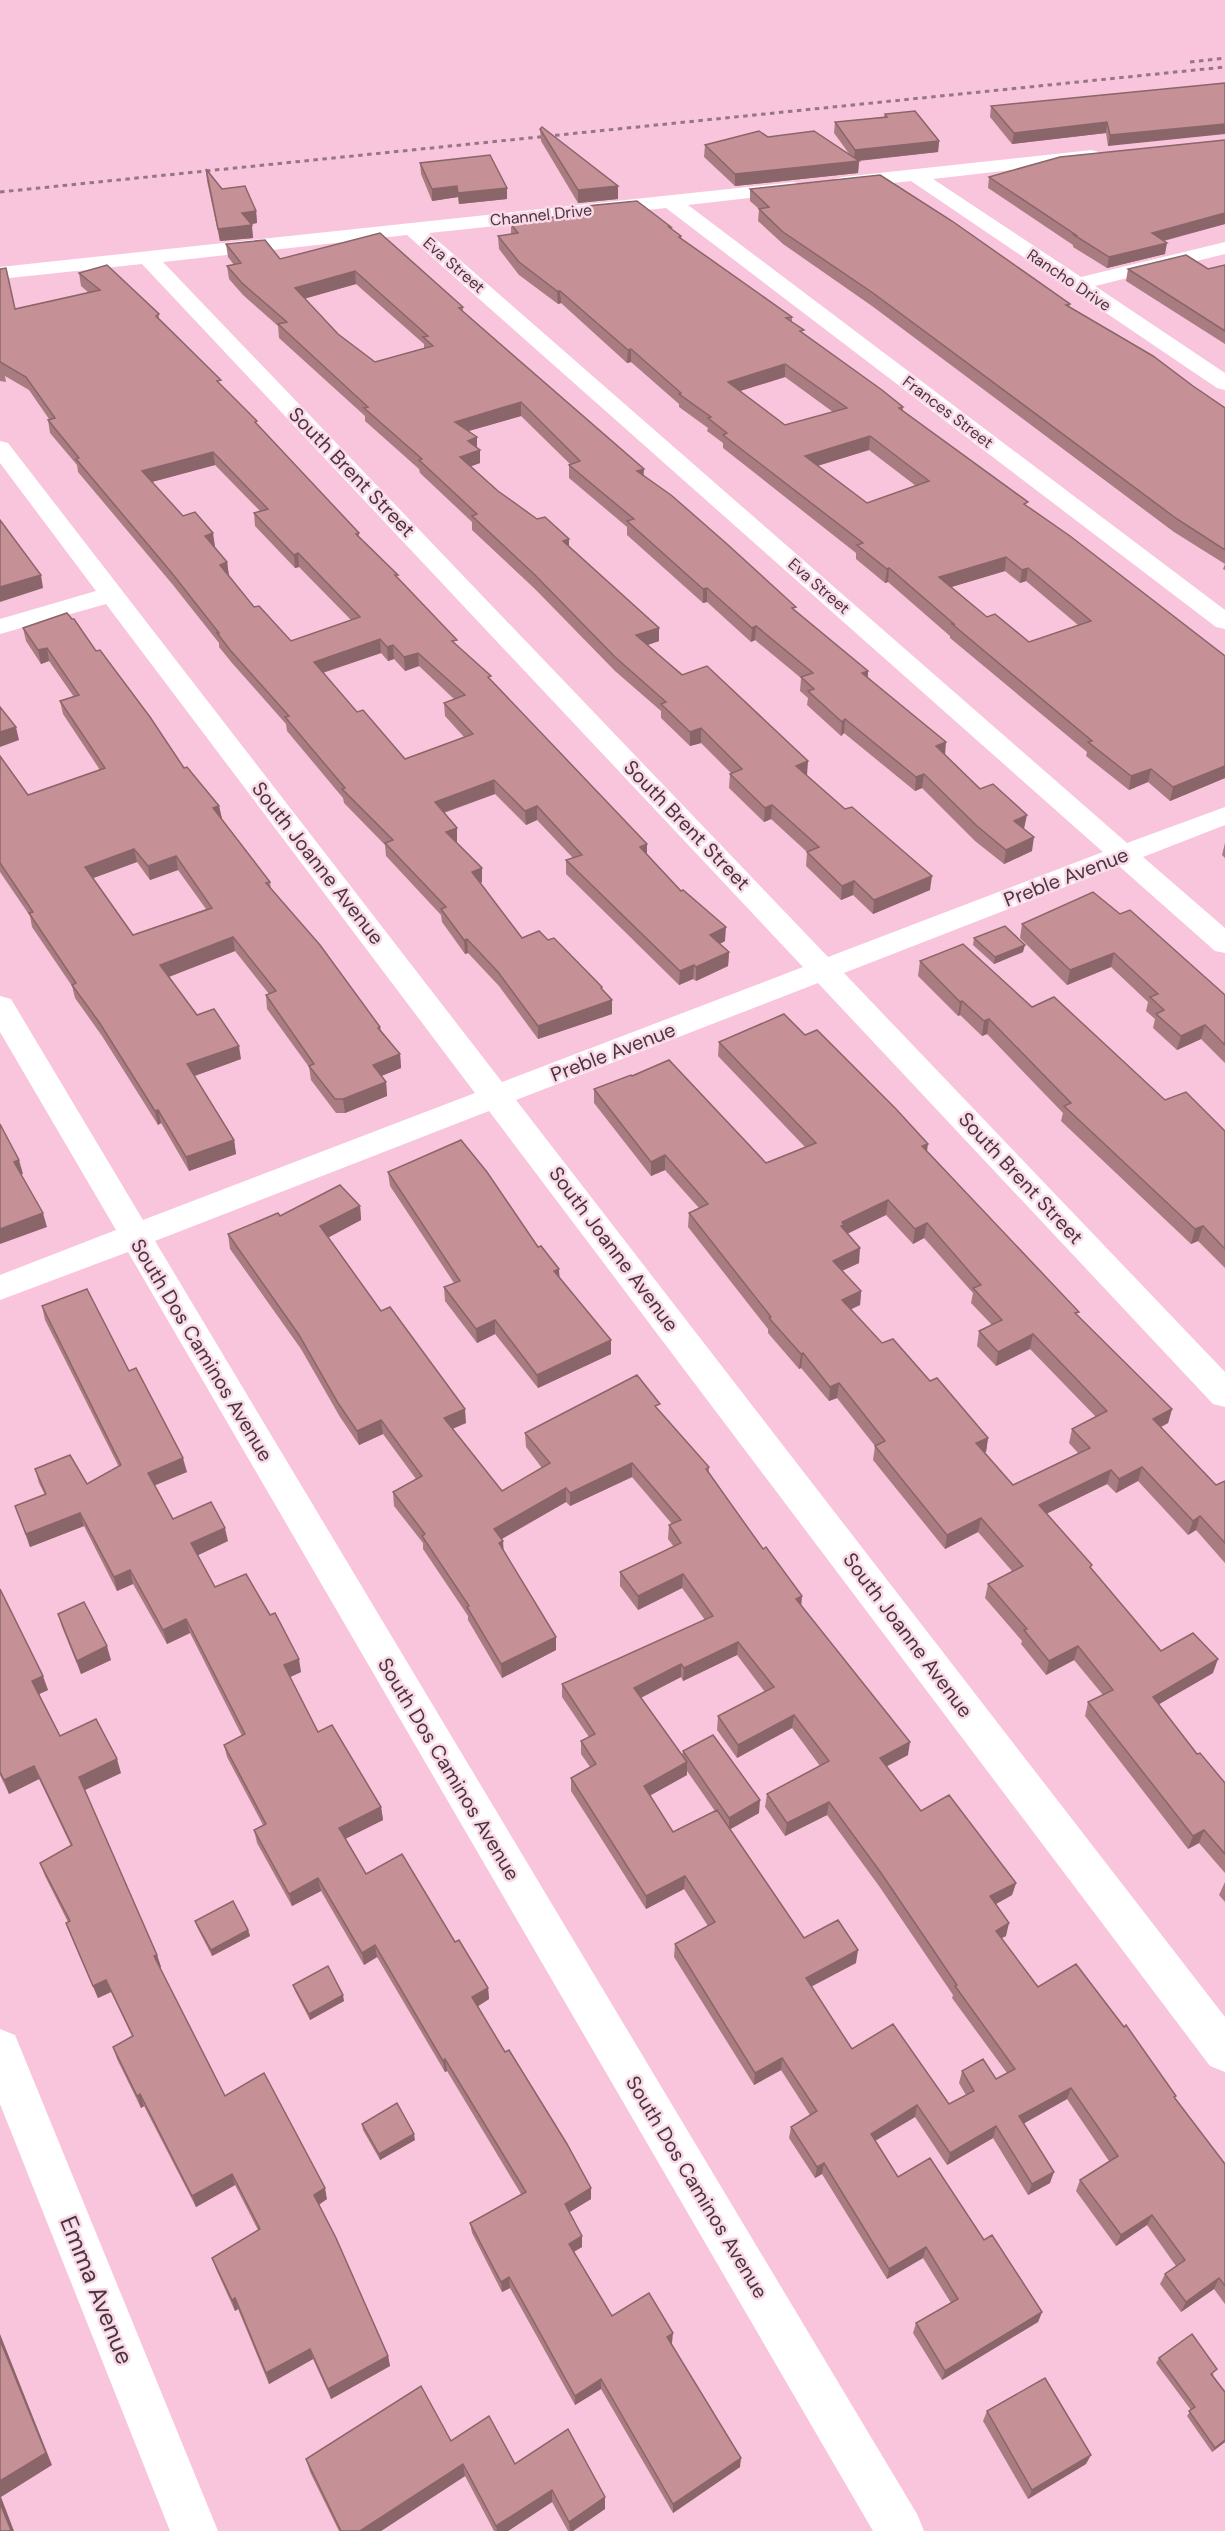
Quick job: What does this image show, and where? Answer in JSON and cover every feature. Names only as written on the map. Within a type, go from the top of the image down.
[{"type":"street","name":"Channel Drive","points":[[0,273],[1110,154]]},
{"type":"street","name":"Rancho Drive","points":[[914,175],[1225,383]]},
{"type":"street","name":"Frances Street","points":[[670,201],[1225,622]]},
{"type":"street","name":"Eva Street","points":[[412,229],[1225,944]]},
{"type":"street","points":[[1076,285],[1163,262],[1225,249]]},
{"type":"street","name":"South Brent Street","points":[[147,257],[1225,1394]]},
{"type":"street","name":"South Joanne Avenue","points":[[0,448],[1225,2051]]},
{"type":"street","points":[[0,627],[112,594]]},
{"type":"street","name":"Preble Avenue","points":[[0,1288],[1225,815]]},
{"type":"street","name":"South Dos Caminos Avenue","points":[[0,1006],[900,2531]]},
{"type":"street","name":"Emma Avenue","points":[[0,2050],[194,2531]]},
{"type":"building","points":[[1225,83],[1225,124],[1110,135],[1107,122],[1014,133],[991,106]]},
{"type":"building","points":[[915,111],[939,141],[855,150],[835,122],[887,117],[885,114]]},
{"type":"building","points":[[542,127],[618,186],[578,190],[540,129]]},
{"type":"building","points":[[759,131],[768,137],[814,131],[859,161],[735,174],[705,145]]},
{"type":"building","points":[[1225,140],[1225,213],[1152,233],[1167,243],[1109,257],[989,177],[1060,157]]},
{"type":"building","points":[[490,155],[507,188],[458,193],[457,186],[432,189],[420,163]]},
{"type":"building","points":[[206,169],[222,189],[245,186],[256,211],[242,213],[252,225],[218,229]]},
{"type":"building","points":[[880,175],[952,221],[1070,304],[1066,305],[1153,356],[1225,408],[1225,550],[1177,519],[873,293],[783,232],[759,209],[769,207],[750,189]]},
{"type":"building","points":[[637,201],[671,227],[669,227],[681,236],[679,237],[792,317],[786,318],[804,330],[800,331],[903,407],[899,408],[1028,502],[1024,504],[1070,536],[1225,656],[1225,766],[1173,787],[1151,769],[1131,776],[1088,742],[1092,741],[889,568],[887,569],[857,545],[863,543],[723,435],[727,433],[708,418],[711,417],[679,394],[681,393],[631,349],[628,350],[560,291],[519,262],[498,236],[518,233],[511,224],[590,211],[587,206]],"holes":[[[785,364],[847,408],[785,425],[728,382]],[[870,436],[929,481],[867,503],[805,456]],[[1006,557],[1022,570],[1028,568],[1091,621],[1029,642],[995,614],[987,617],[939,577]]]},
{"type":"building","points":[[380,233],[463,307],[459,308],[644,469],[637,471],[671,495],[727,544],[796,607],[792,608],[868,671],[862,673],[946,742],[936,746],[980,789],[993,784],[1027,815],[1014,821],[1034,837],[1006,850],[977,826],[924,774],[916,777],[845,719],[842,722],[808,691],[814,689],[801,677],[813,673],[756,626],[752,628],[707,588],[703,589],[627,521],[634,519],[569,465],[580,461],[521,402],[455,422],[477,437],[468,441],[480,450],[460,457],[498,491],[537,519],[545,517],[569,539],[563,541],[659,628],[636,635],[682,675],[707,666],[808,761],[796,766],[845,809],[852,807],[932,876],[874,900],[854,881],[842,886],[807,852],[819,847],[772,805],[765,808],[730,774],[742,769],[701,728],[690,732],[661,704],[666,702],[615,657],[535,575],[472,516],[477,514],[419,460],[422,459],[364,408],[368,407],[278,324],[287,322],[242,283],[227,266],[241,263],[226,244],[265,240],[280,259]],"holes":[[[355,271],[428,336],[423,337],[433,346],[375,362],[338,334],[295,288]]]},
{"type":"building","points":[[1186,255],[1208,269],[1225,265],[1225,331],[1128,269]]},
{"type":"building","points":[[107,265],[159,314],[156,316],[221,380],[217,381],[257,421],[255,422],[359,533],[356,534],[398,575],[395,575],[457,640],[452,641],[491,676],[488,677],[647,844],[640,847],[681,891],[683,890],[726,927],[710,935],[729,952],[696,967],[694,965],[680,971],[566,860],[582,855],[537,806],[525,811],[494,780],[435,802],[457,828],[446,832],[482,868],[472,872],[522,938],[539,931],[548,940],[554,938],[612,1000],[538,1026],[498,972],[467,939],[464,940],[441,909],[446,907],[385,843],[393,840],[342,789],[345,788],[285,717],[289,716],[230,650],[171,572],[76,459],[79,458],[48,420],[55,418],[26,377],[0,362],[0,269],[6,268],[15,309],[100,290],[79,273]],"holes":[[[213,452],[268,509],[254,513],[294,555],[298,553],[360,617],[291,641],[259,606],[254,607],[220,565],[227,562],[205,536],[213,533],[195,512],[183,516],[142,471]],[[380,639],[387,647],[393,645],[404,657],[418,653],[465,695],[444,703],[473,734],[405,759],[363,710],[357,712],[314,662]]]},
{"type":"building","points":[[0,520],[41,575],[0,587]]},
{"type":"building","points":[[67,613],[74,619],[96,651],[100,650],[150,717],[184,768],[187,767],[219,806],[213,808],[270,882],[266,883],[320,945],[380,1027],[378,1028],[400,1054],[373,1065],[386,1082],[343,1099],[335,1099],[309,1066],[314,1064],[266,995],[276,991],[233,937],[160,965],[197,1015],[214,1009],[239,1046],[187,1064],[234,1140],[186,1157],[158,1110],[155,1111],[99,1022],[72,985],[76,983],[29,913],[33,912],[0,863],[0,756],[28,795],[105,768],[60,701],[79,695],[47,648],[38,650],[23,628]],"holes":[[[134,849],[148,866],[176,856],[212,908],[133,935],[85,867]]]},
{"type":"building","points":[[0,707],[16,727],[0,732]]},
{"type":"building","points":[[1093,892],[1120,914],[1130,910],[1225,995],[1225,1045],[1205,1025],[1181,1036],[1156,1014],[1164,1010],[1150,997],[1158,994],[1114,953],[1070,970],[1022,924]]},
{"type":"building","points":[[1005,926],[1025,945],[995,957],[974,938]]},
{"type":"building","points":[[963,944],[1032,1007],[1054,997],[1165,1100],[1186,1092],[1225,1131],[1225,1249],[1203,1226],[1195,1229],[1064,1106],[1071,1103],[989,1019],[984,1021],[962,1001],[960,1002],[920,961]]},
{"type":"building","points":[[784,1014],[805,1035],[817,1030],[928,1144],[922,1146],[1079,1312],[1075,1313],[1172,1409],[1153,1419],[1216,1485],[1225,1481],[1225,1543],[1200,1516],[1193,1521],[1142,1467],[1119,1479],[1111,1470],[1039,1505],[1092,1565],[1090,1567],[1161,1651],[1193,1633],[1218,1659],[1153,1697],[1197,1754],[1200,1753],[1225,1783],[1225,1854],[1204,1830],[1193,1836],[1088,1702],[1113,1690],[1078,1646],[1049,1661],[1024,1630],[1027,1629],[988,1584],[1023,1566],[981,1518],[947,1535],[875,1446],[885,1441],[839,1383],[830,1387],[803,1353],[801,1354],[769,1318],[771,1317],[689,1213],[708,1204],[665,1155],[651,1162],[594,1089],[669,1060],[766,1163],[816,1143],[719,1042]],"holes":[[[888,1200],[915,1229],[927,1223],[981,1285],[973,1288],[1002,1320],[979,1331],[998,1352],[1033,1334],[1107,1411],[1072,1429],[1090,1448],[1013,1485],[976,1443],[988,1438],[937,1378],[930,1381],[893,1339],[882,1343],[842,1300],[861,1291],[833,1261],[860,1248],[841,1226],[844,1225],[842,1222]]]},
{"type":"building","points":[[0,1124],[19,1160],[14,1162],[43,1213],[0,1229]]},
{"type":"building","points":[[461,1140],[487,1172],[538,1247],[541,1246],[559,1269],[554,1271],[611,1340],[537,1375],[495,1320],[476,1329],[444,1287],[460,1281],[388,1172]]},
{"type":"building","points":[[340,1185],[360,1206],[320,1226],[381,1311],[390,1307],[465,1409],[444,1418],[502,1491],[550,1463],[525,1433],[637,1375],[660,1404],[655,1406],[709,1467],[706,1469],[763,1549],[766,1547],[802,1596],[796,1599],[910,1742],[880,1758],[921,1811],[949,1795],[1016,1883],[990,1896],[1009,1923],[996,1931],[1038,1987],[1076,1964],[1124,2027],[1126,2025],[1176,2096],[1174,2097],[1225,2164],[1225,2286],[1219,2278],[1186,2302],[1165,2274],[1185,2260],[1152,2215],[1121,2235],[1080,2180],[1118,2156],[1071,2088],[1019,2116],[1054,2172],[1032,2184],[996,2126],[950,2153],[917,2105],[871,2134],[898,2177],[930,2158],[984,2240],[992,2235],[1042,2312],[945,2371],[916,2323],[958,2299],[926,2247],[889,2269],[824,2163],[817,2167],[791,2127],[817,2111],[782,2058],[755,2073],[675,1944],[715,1922],[685,1876],[646,1896],[571,1778],[596,1764],[581,1741],[595,1734],[562,1684],[713,1616],[683,1574],[638,1596],[620,1572],[681,1543],[669,1525],[681,1520],[632,1463],[570,1493],[566,1488],[494,1529],[503,1541],[499,1543],[556,1637],[501,1664],[467,1607],[469,1606],[422,1536],[425,1534],[393,1492],[422,1476],[381,1420],[357,1431],[299,1335],[228,1234],[278,1213],[280,1216]],"holes":[[[738,1642],[774,1687],[718,1716],[738,1745],[794,1715],[829,1761],[767,1794],[787,1823],[829,1802],[881,1873],[957,1985],[955,1986],[1015,2069],[996,2079],[983,2059],[962,2071],[974,2091],[949,2104],[893,2024],[852,2049],[806,1978],[858,1950],[838,1920],[804,1938],[717,1810],[673,1832],[644,1786],[687,1762],[634,1688],[681,1664],[684,1668]]]},
{"type":"building","points":[[87,1289],[129,1371],[136,1368],[183,1458],[148,1473],[173,1519],[211,1502],[225,1528],[191,1543],[215,1587],[246,1574],[270,1615],[275,1613],[299,1659],[284,1665],[318,1732],[332,1725],[381,1807],[339,1828],[366,1874],[402,1854],[455,1942],[459,1940],[488,1988],[472,1997],[505,2052],[509,2050],[567,2144],[591,2188],[565,2204],[582,2236],[569,2244],[612,2316],[649,2293],[673,2333],[667,2337],[741,2458],[673,2504],[601,2379],[575,2396],[509,2277],[501,2282],[470,2223],[526,2192],[445,2059],[443,2061],[375,1945],[362,1953],[318,1878],[289,1894],[254,1830],[266,1824],[224,1745],[245,1734],[186,1619],[163,1630],[130,1570],[114,1577],[80,1513],[26,1534],[15,1506],[46,1494],[35,1469],[70,1455],[87,1484],[121,1465],[42,1306]]},
{"type":"building","points":[[0,1589],[43,1676],[32,1681],[60,1736],[96,1719],[117,1759],[79,1777],[157,1955],[154,1956],[225,2096],[264,2073],[325,2188],[314,2195],[336,2238],[388,2356],[328,2389],[310,2349],[266,2373],[235,2298],[232,2300],[212,2258],[260,2229],[232,2174],[192,2196],[140,2094],[137,2096],[113,2047],[133,2036],[106,1980],[93,1986],[66,1923],[70,1921],[40,1863],[72,1845],[34,1766],[4,1780],[0,1772]]},
{"type":"building","points":[[84,1602],[107,1646],[77,1661],[58,1614]]},
{"type":"building","points":[[713,1735],[760,1800],[729,1818],[683,1751]]},
{"type":"building","points":[[233,1901],[248,1930],[211,1950],[195,1921]]},
{"type":"building","points":[[328,1966],[343,1995],[309,2014],[293,1985]]},
{"type":"building","points":[[397,2103],[414,2134],[379,2154],[362,2124]]},
{"type":"building","points":[[1192,2334],[1217,2369],[1211,2374],[1225,2392],[1225,2440],[1215,2448],[1189,2411],[1195,2407],[1159,2358]]},
{"type":"building","points":[[0,2340],[46,2453],[0,2481]]},
{"type":"building","points":[[1045,2378],[1091,2455],[1032,2490],[987,2411]]},
{"type":"building","points":[[421,2386],[451,2441],[489,2416],[515,2464],[568,2429],[605,2497],[569,2522],[552,2490],[496,2526],[463,2464],[360,2531],[341,2531],[306,2459]]},
{"type":"building","points":[[0,2503],[11,2530],[9,2531],[0,2531]]},
{"type":"railway","points":[[1190,62],[1225,58]]},
{"type":"railway","points":[[0,192],[1225,67]]}]
